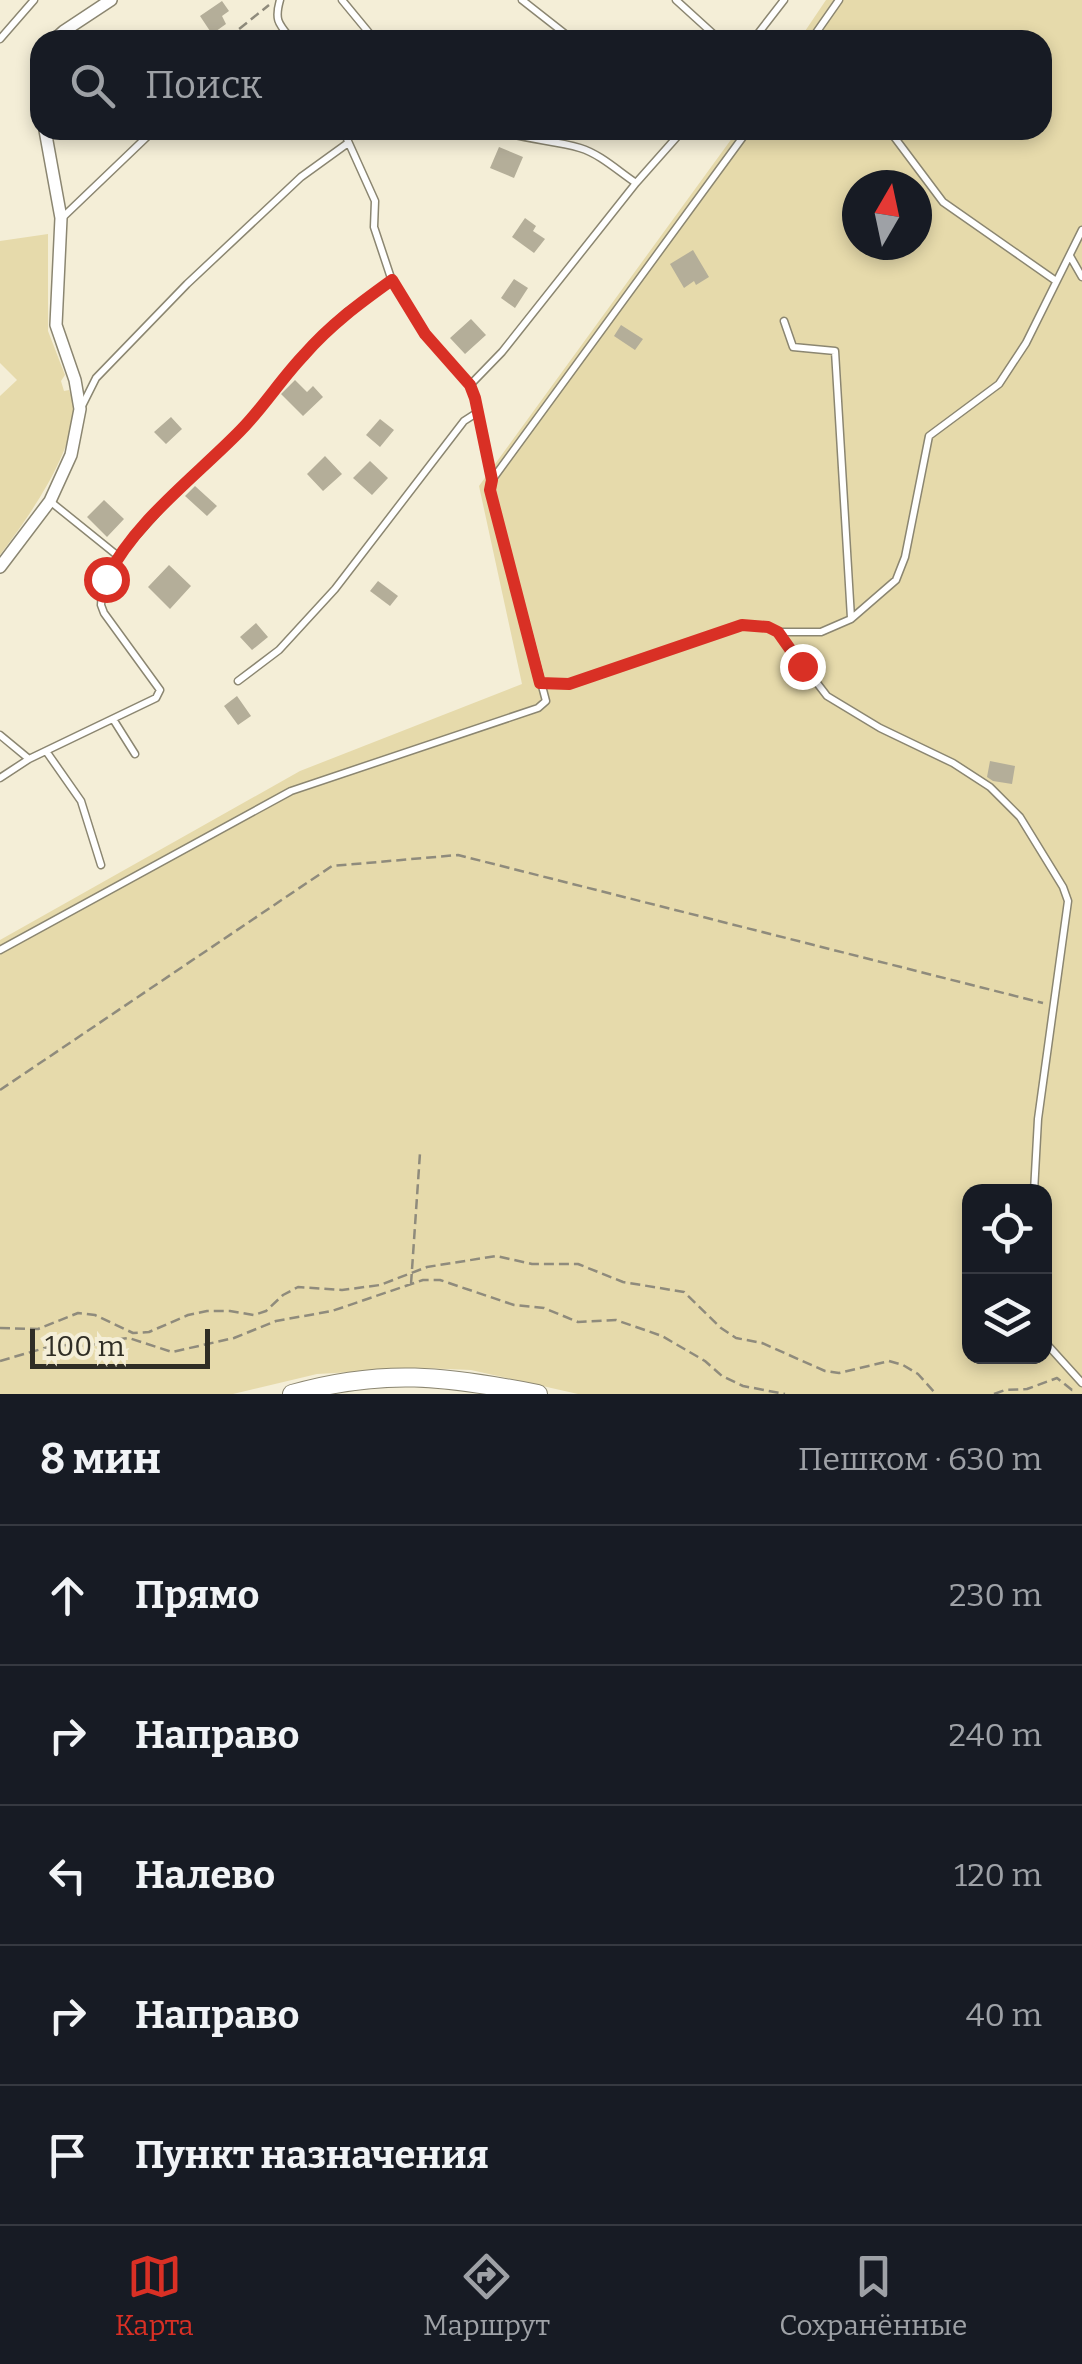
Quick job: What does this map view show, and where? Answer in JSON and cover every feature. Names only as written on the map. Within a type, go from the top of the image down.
[{"type":"main road","points":[[292,1394],[332,1383],[407,1376],[433,1376],[538,1394]]},
{"type":"street","points":[[64,30],[111,0]]},
{"type":"street","points":[[0,566],[50,501],[71,455],[80,409],[75,380],[56,325],[61,218],[48,140]]},
{"type":"lane","points":[[0,39],[34,0]]},
{"type":"lane","points":[[278,0],[276,15],[286,30]]},
{"type":"lane","points":[[342,0],[367,30]]},
{"type":"lane","points":[[522,0],[560,30]]},
{"type":"lane","points":[[676,0],[709,30]]},
{"type":"lane","points":[[761,30],[784,0]]},
{"type":"lane","points":[[818,30],[838,0]]},
{"type":"lane","points":[[61,218],[143,140]]},
{"type":"lane","points":[[238,681],[279,650],[335,589],[464,421],[478,412],[470,385],[425,334],[392,280],[374,227],[375,200],[347,140]]},
{"type":"lane","points":[[538,140],[580,148],[636,184]]},
{"type":"lane","points":[[470,385],[502,352],[674,140]]},
{"type":"lane","points":[[0,950],[291,790],[538,708],[546,701],[490,490],[492,480],[741,140]]},
{"type":"lane","points":[[897,140],[944,202],[1056,281]]},
{"type":"lane","points":[[80,409],[96,378],[187,284],[301,177],[348,143]]},
{"type":"lane","points":[[778,632],[821,632],[851,619],[896,580],[929,436],[999,384],[1026,343],[1082,230]]},
{"type":"lane","points":[[1069,255],[1082,276]]},
{"type":"lane","points":[[0,778],[156,698],[160,690],[101,604],[102,591],[118,556],[171,497],[242,429],[305,352],[347,312],[392,280]]},
{"type":"lane","points":[[784,321],[793,347],[835,352],[851,619]]},
{"type":"lane","points":[[50,501],[118,556]]},
{"type":"lane","points":[[540,683],[569,684],[742,625],[768,627],[778,632],[827,696],[880,728],[952,763],[990,787],[1020,817],[1068,901],[1038,1119],[1034,1184]]},
{"type":"lane","points":[[113,719],[135,754]]},
{"type":"lane","points":[[0,735],[29,760]]},
{"type":"lane","points":[[46,752],[82,802],[102,866]]},
{"type":"lane","points":[[1052,1350],[1082,1386]]},
{"type":"path","points":[[237,30],[278,0]]},
{"type":"path","points":[[478,412],[492,480]]},
{"type":"path","points":[[0,1090],[332,866],[458,855],[1054,1006]]},
{"type":"path","points":[[410,1285],[420,1153]]},
{"type":"path","points":[[0,1328],[38,1329],[78,1313],[95,1315],[133,1333],[149,1332],[207,1310],[254,1315],[266,1311],[298,1287],[342,1290],[380,1285],[427,1267],[496,1256],[532,1264],[578,1264],[623,1282],[684,1292],[736,1338],[762,1343],[825,1371],[840,1373],[888,1361],[903,1365],[918,1374],[936,1394]]},
{"type":"path","points":[[0,1361],[55,1345],[89,1346],[128,1338],[172,1352],[234,1338],[276,1321],[332,1311],[422,1280],[440,1280],[514,1305],[544,1308],[578,1322],[616,1320],[662,1336],[743,1386],[785,1394]]},
{"type":"path","points":[[994,1394],[1026,1389],[1057,1378],[1072,1390],[1082,1386]]},
{"type":"shaded area","points":[[826,0],[1082,0],[1082,1394],[578,1394],[471,1370],[423,1368],[317,1374],[233,1394],[0,1394],[0,940],[300,771],[522,684],[479,486],[731,140],[1052,140],[1052,30],[806,30]]},
{"type":"shaded area","points":[[48,234],[48,331],[74,413],[56,469],[0,555],[0,396],[17,380],[0,363],[0,241]]},
{"type":"building","points":[[222,1],[229,11],[222,16],[226,24],[218,30],[209,30],[200,16]]},
{"type":"building","points":[[499,147],[523,157],[514,178],[490,168]]},
{"type":"building","points":[[525,218],[536,226],[533,231],[545,239],[534,253],[512,237]]},
{"type":"building","points":[[693,250],[709,277],[684,288],[670,264]]},
{"type":"building","points":[[514,279],[528,288],[515,308],[501,298]]},
{"type":"building","points":[[471,319],[486,335],[465,354],[450,338]]},
{"type":"building","points":[[621,325],[643,339],[635,350],[614,336]]},
{"type":"building","points":[[295,380],[307,392],[313,386],[323,397],[303,416],[281,394]]},
{"type":"building","points":[[171,417],[182,429],[166,444],[154,432]]},
{"type":"building","points":[[380,419],[394,430],[380,447],[366,435]]},
{"type":"building","points":[[325,456],[342,474],[323,491],[307,474]]},
{"type":"building","points":[[370,461],[388,478],[372,495],[353,478]]},
{"type":"building","points":[[195,486],[217,506],[207,516],[185,496]]},
{"type":"building","points":[[104,500],[124,519],[107,537],[87,517]]},
{"type":"building","points":[[169,565],[191,586],[170,609],[148,587]]},
{"type":"building","points":[[378,581],[398,596],[390,606],[370,591]]},
{"type":"building","points":[[256,623],[268,637],[252,650],[240,637]]},
{"type":"building","points":[[237,696],[251,716],[238,725],[224,706]]},
{"type":"building","points":[[990,761],[1015,766],[1012,784],[987,777]]},
{"type":"route","points":[[106,579],[118,556],[171,497],[242,429],[305,352],[347,312],[392,280],[425,334],[470,385],[475,398],[492,480],[490,490],[540,683],[569,684],[742,625],[778,632],[802,666]]}]
